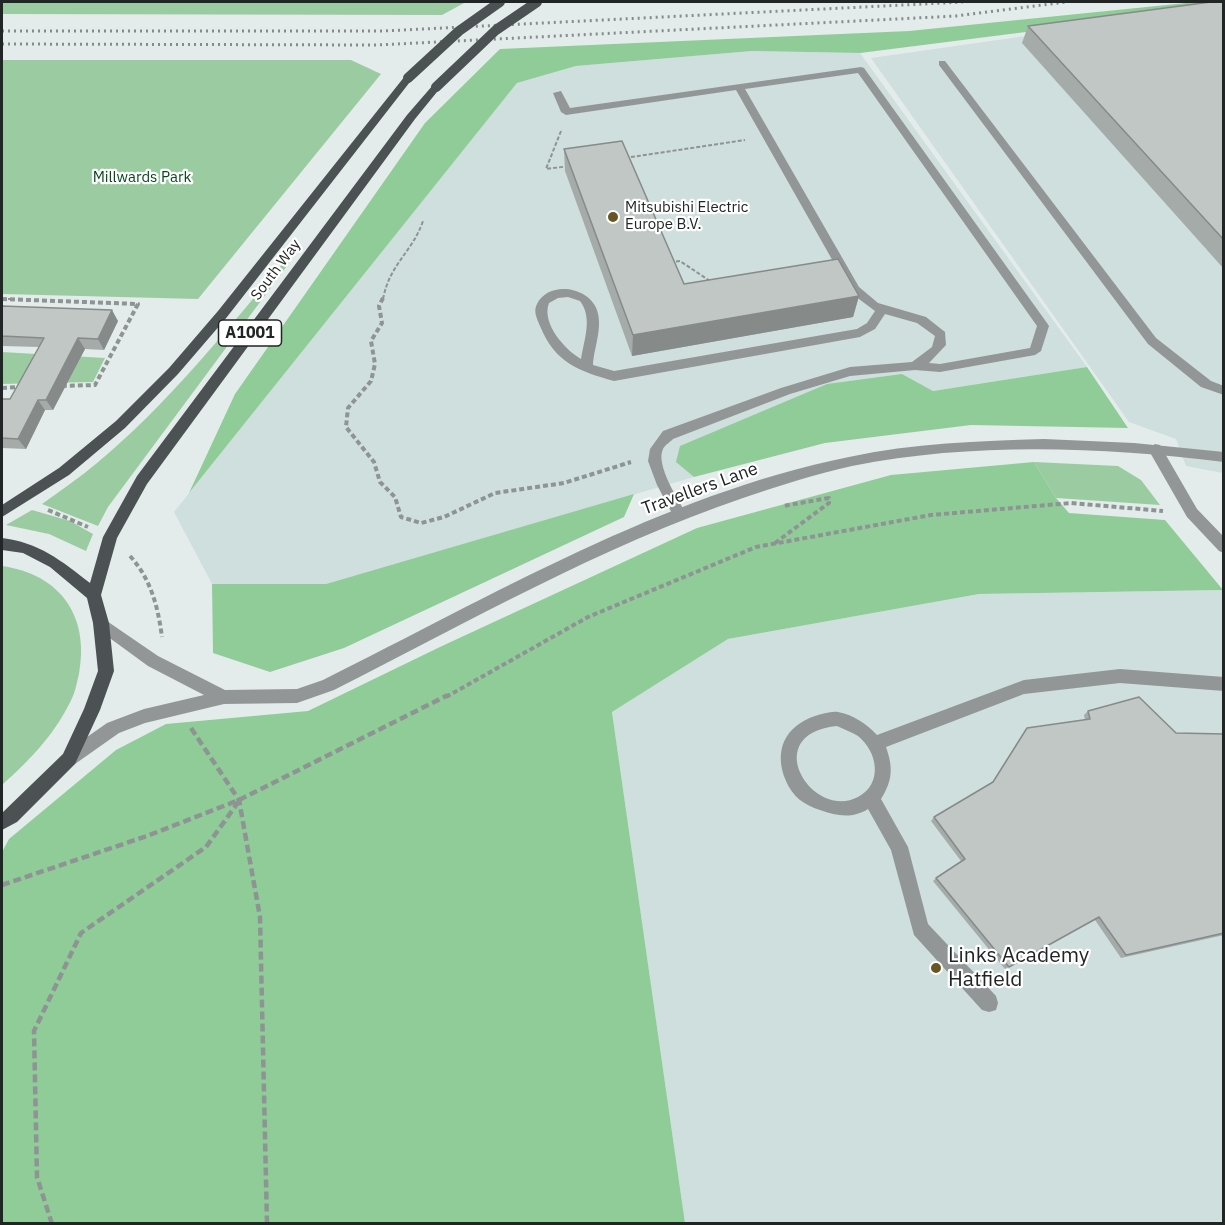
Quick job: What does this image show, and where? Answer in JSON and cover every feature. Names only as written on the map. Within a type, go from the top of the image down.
[{"type":"main road","name":"South Way","points":[[2,512],[73,466],[149,395],[243,289],[363,131],[408,78],[459,31],[500,2]]},
{"type":"main road","name":"South Way","points":[[94,596],[110,537],[142,480],[404,126],[436,87],[496,30],[537,2]]},
{"type":"main road","points":[[2,544],[26,548],[55,562],[94,596],[101,623],[106,671],[92,710],[69,759],[2,822]]},
{"type":"street","points":[[942,63],[1152,341],[1206,384],[1224,391]]},
{"type":"street","points":[[558,93],[566,112],[861,70],[1043,326],[1035,351],[940,368],[915,366],[850,372],[786,391],[681,429],[663,440],[655,455],[656,467],[680,515]]},
{"type":"street","points":[[739,87],[851,284],[867,301],[882,309],[927,321],[941,334],[942,342],[938,350],[915,366]]},
{"type":"street","points":[[587,369],[586,354],[593,325],[589,306],[584,298],[575,294],[548,298],[542,305],[542,313],[546,327],[563,352],[587,369],[614,376],[860,333],[871,326],[882,309]]},
{"type":"street","name":"Travellers Lane","points":[[69,759],[113,728],[144,716],[224,697],[297,696],[328,685],[570,562],[680,515],[745,492],[863,459],[1023,444],[1155,449],[1224,457]]},
{"type":"street","points":[[1155,449],[1192,513],[1224,548]]},
{"type":"street","name":"Travellers Lane","points":[[101,623],[153,662],[224,697]]},
{"type":"street","points":[[876,743],[1024,687],[1120,676],[1224,684]]},
{"type":"street","points":[[838,719],[866,732],[876,743],[883,757],[885,772],[881,787],[872,799],[858,806],[842,809],[825,806],[809,798],[797,786],[790,772],[788,756],[791,743],[798,732],[809,724],[838,719]]},
{"type":"street","points":[[872,799],[899,848],[920,929],[989,1003]]},
{"type":"path","points":[[562,128],[546,169],[570,166]]},
{"type":"path","points":[[616,159],[768,137]]},
{"type":"path","points":[[423,221],[420,233],[402,255],[384,285],[384,298],[379,306],[382,323],[371,342],[375,364],[371,381],[348,408],[346,426],[374,462],[380,482],[395,497],[401,517],[421,523],[444,516],[495,493],[564,483],[655,455]]},
{"type":"path","points":[[664,263],[680,261],[714,284]]},
{"type":"path","points":[[2,299],[138,304],[95,385],[60,386]]},
{"type":"path","points":[[2,388],[25,387]]},
{"type":"path","points":[[21,501],[69,518],[110,537]]},
{"type":"path","points":[[2,885],[147,836],[239,800],[438,702],[588,617],[756,547],[931,515],[1071,503],[1192,513]]},
{"type":"path","points":[[52,1224],[37,1177],[34,1031],[81,933],[206,847],[239,800]]},
{"type":"path","points":[[239,800],[260,917],[267,1224]]},
{"type":"shaded area","points":[[1223,8],[1223,473],[1186,466],[1176,439],[1129,422],[871,58]]},
{"type":"shaded area","points":[[752,51],[860,53],[1087,367],[933,391],[902,374],[677,462],[694,477],[326,584],[212,584],[174,512],[517,83],[576,66]]},
{"type":"shaded area","name":"Links Academy Hatfield","points":[[1223,590],[1223,1223],[685,1223],[612,712],[728,639],[979,594]]},
{"type":"green space","points":[[2,2],[466,2],[442,15],[2,14]]},
{"type":"green space","points":[[1196,2],[1223,2],[1223,7],[860,53],[752,51],[576,66],[517,83],[189,493],[235,394],[425,123],[500,49],[909,31]]},
{"type":"green space","name":"Millwards Park","points":[[2,60],[351,60],[381,74],[198,299],[2,294]]},
{"type":"green space","points":[[284,262],[289,263],[108,507],[98,526],[42,504],[97,463],[147,417],[195,367]]},
{"type":"green space","points":[[2,352],[105,358],[93,382],[2,384]]},
{"type":"green space","points":[[1087,367],[1128,428],[971,425],[825,443],[694,477],[676,462],[680,446],[827,384],[902,374],[933,391]]},
{"type":"green space","points":[[1034,462],[1118,466],[1141,480],[1160,505],[1056,498]]},
{"type":"green space","points":[[1034,462],[1056,498],[1069,513],[1165,520],[1223,590],[979,594],[728,639],[612,712],[685,1223],[2,1223],[2,852],[9,839],[116,750],[166,724],[308,711],[697,528],[891,475]]},
{"type":"green space","points":[[634,494],[624,517],[344,648],[270,672],[213,653],[212,584],[326,584]]},
{"type":"green space","points":[[32,510],[70,521],[93,534],[86,551],[49,534],[6,525]]},
{"type":"green space","points":[[2,566],[40,578],[55,588],[75,616],[80,634],[81,653],[75,691],[67,709],[33,755],[2,785]]},
{"type":"building","points":[[1224,2],[1224,240],[1028,26]]},
{"type":"building","name":"Mitsubishi Electric Europe B.V.","points":[[622,141],[684,284],[838,259],[859,296],[633,335],[564,149]]},
{"type":"building","points":[[2,306],[112,310],[98,339],[78,338],[46,400],[38,400],[18,439],[2,438],[2,399],[10,399],[44,338],[2,336]]},
{"type":"building","points":[[1139,697],[1176,733],[1224,734],[1224,933],[1126,955],[1099,917],[1009,967],[936,878],[965,859],[934,817],[993,782],[1027,728],[1090,719],[1088,711]]},
{"type":"railway","points":[[2,31],[383,31],[963,2]]},
{"type":"railway","points":[[2,44],[377,45],[956,16],[1066,2]]},
{"type":"place","name":"Mitsubishi Electric Europe B.V.","points":[[613,217]]},
{"type":"place","name":"Links Academy Hatfield","points":[[936,968]]}]
